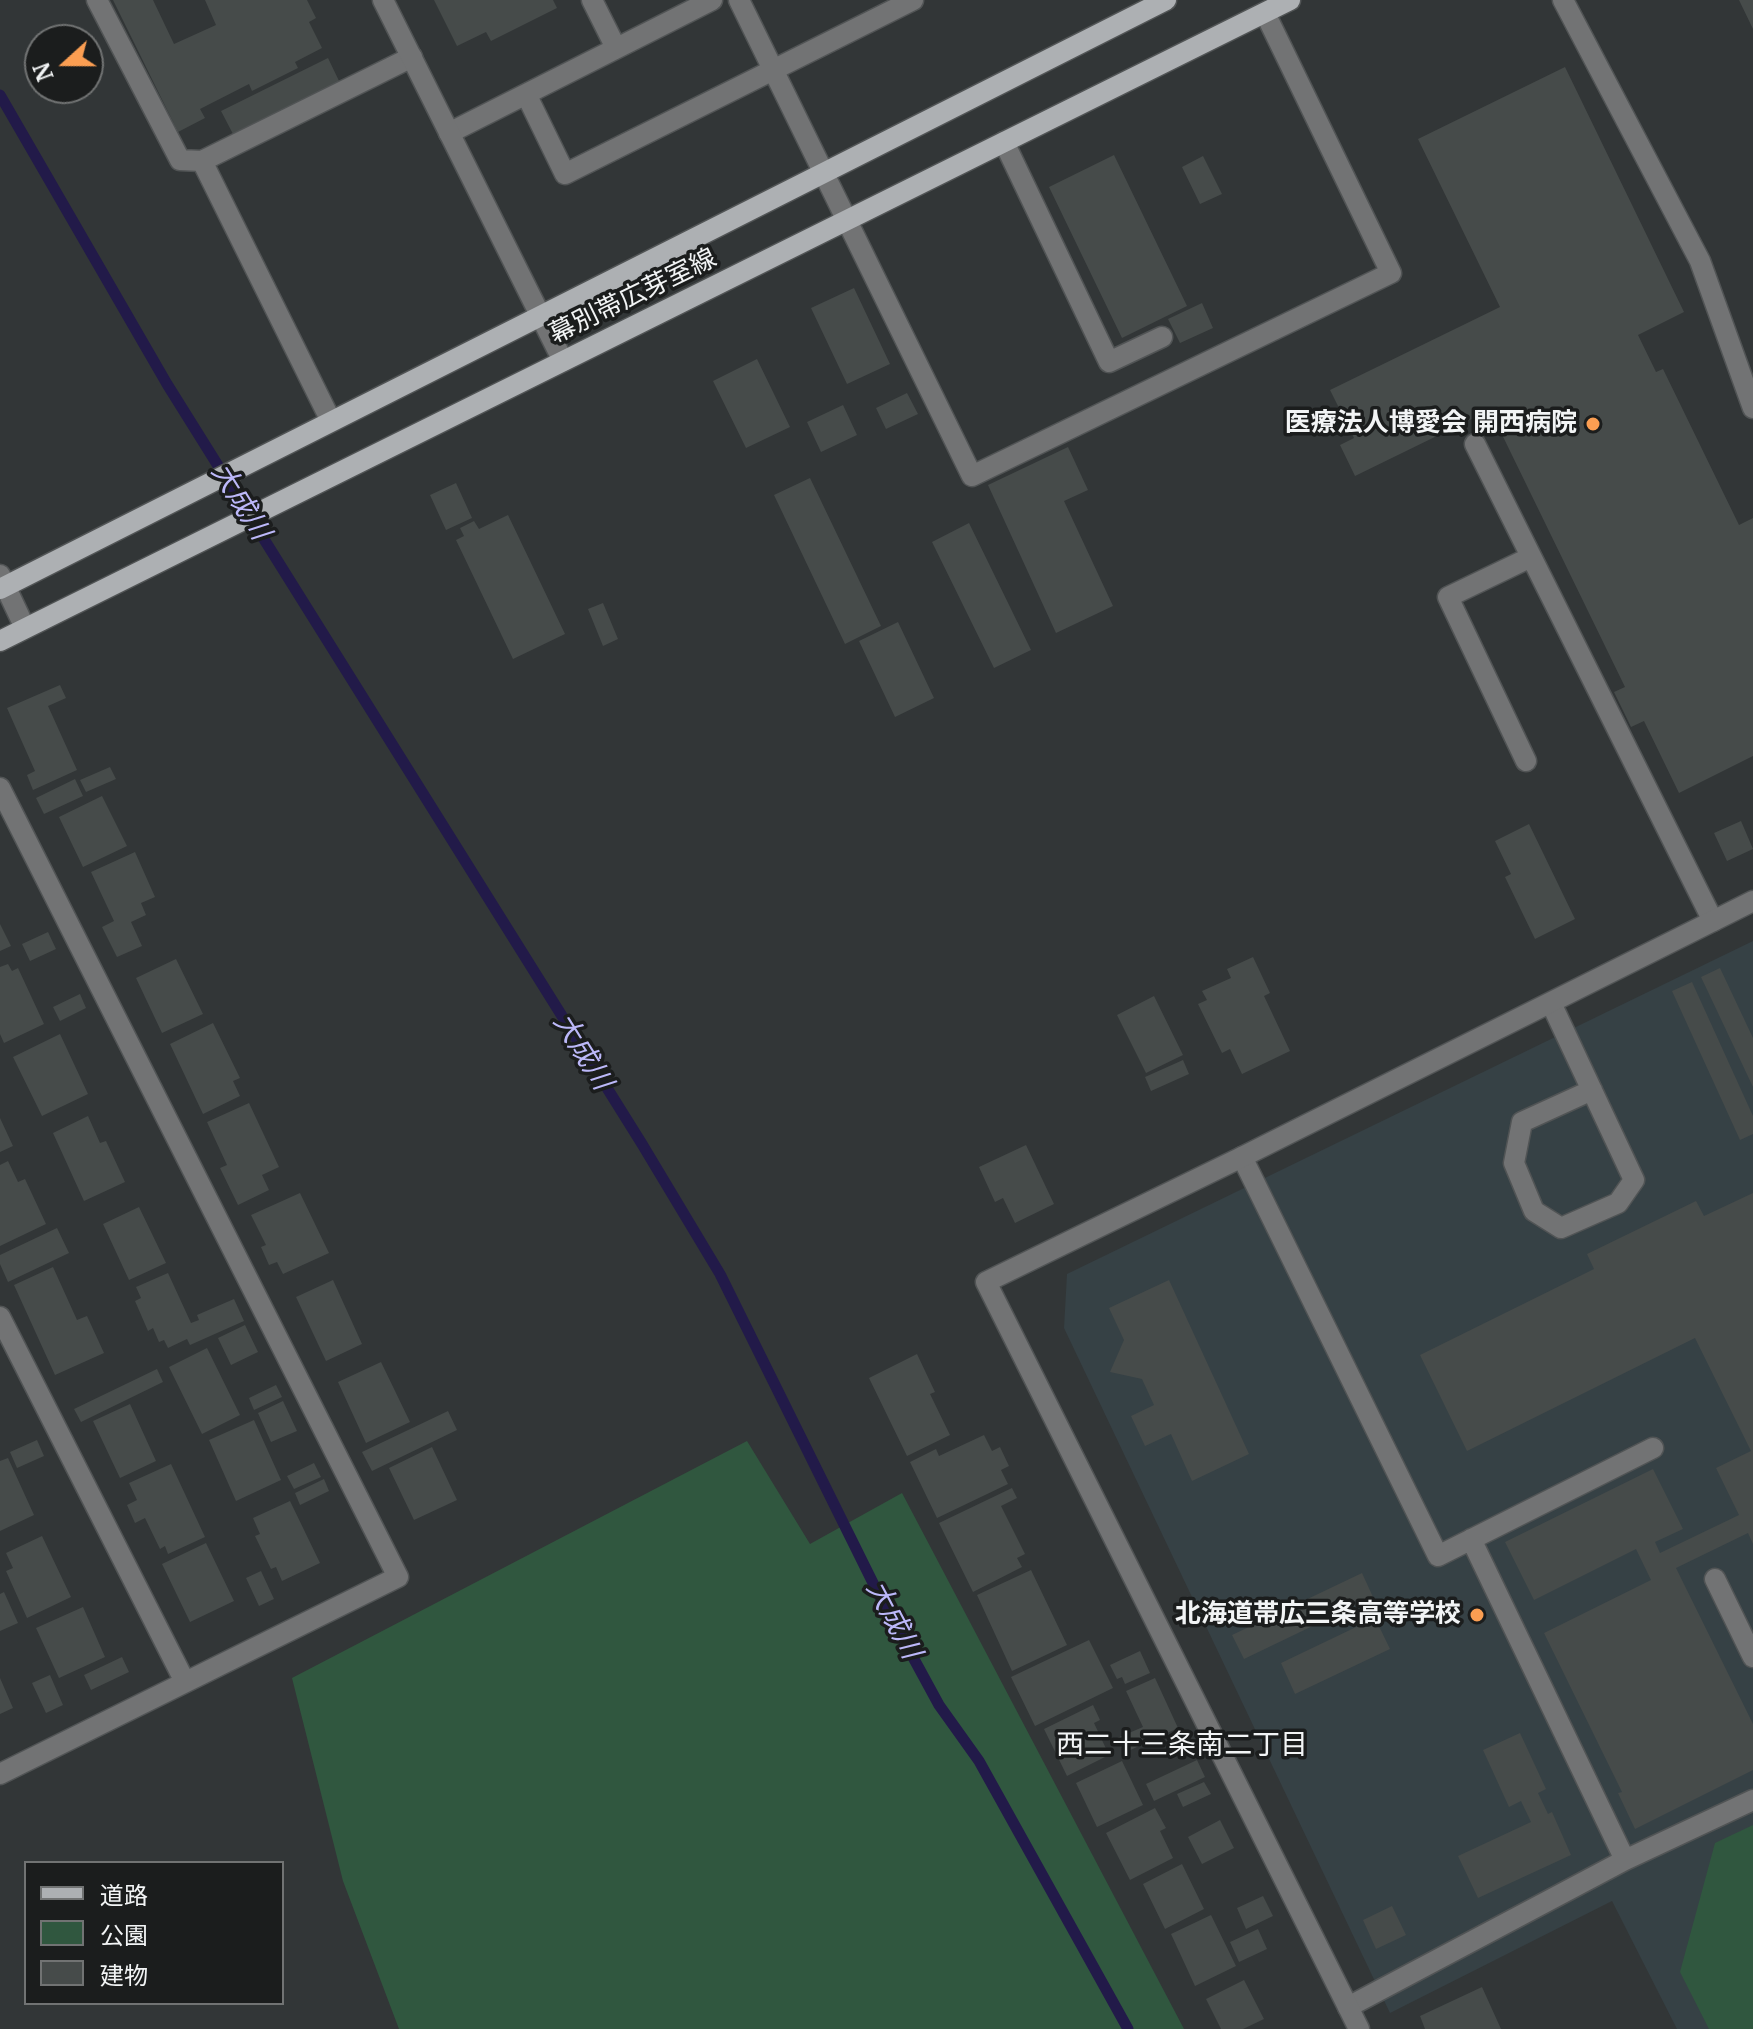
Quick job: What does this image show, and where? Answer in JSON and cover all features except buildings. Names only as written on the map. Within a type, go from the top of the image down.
[{"type":"main road","name":"幕別帯広芽室線","points":[[2,583],[186,495],[1166,0]]},
{"type":"main road","name":"幕別帯広芽室線","points":[[0,641],[1290,0]]},
{"type":"street","points":[[97,0],[180,160],[202,161],[412,57]]},
{"type":"street","points":[[383,0],[563,361]]},
{"type":"street","points":[[592,0],[616,48]]},
{"type":"street","points":[[449,133],[712,0]]},
{"type":"street","points":[[739,0],[972,476],[1391,273],[1265,13]]},
{"type":"street","points":[[526,94],[565,174],[913,0]]},
{"type":"street","points":[[1563,0],[1700,261],[1753,408]]},
{"type":"street","points":[[1004,142],[1109,362],[1162,337]]},
{"type":"street","points":[[202,161],[331,421]]},
{"type":"street","points":[[1475,444],[1713,921]]},
{"type":"street","points":[[1526,761],[1448,597],[1531,557]]},
{"type":"street","points":[[2,583],[25,628]]},
{"type":"street","points":[[0,788],[9,829],[398,1577],[0,1774]]},
{"type":"street","points":[[1359,2029],[986,1282],[1753,901]]},
{"type":"street","points":[[1551,1003],[1592,1090],[1634,1180],[1618,1203],[1561,1228],[1534,1211],[1514,1163],[1522,1122],[1592,1090]]},
{"type":"street","points":[[1242,1157],[1438,1556],[1653,1448]]},
{"type":"street","points":[[0,1317],[185,1682]]},
{"type":"street","points":[[1471,1539],[1625,1860]]},
{"type":"street","points":[[1715,1579],[1753,1657]]},
{"type":"street","points":[[1348,2007],[1625,1860],[1753,1800]]},
{"type":"shaded area","name":"北海道帯広三条高等学校","points":[[1753,941],[1753,2029],[1677,2029],[1612,1901],[1390,2013],[1064,1328],[1067,1274]]},
{"type":"green space","points":[[747,1441],[810,1544],[902,1493],[1184,2029],[399,2029],[343,1881],[292,1678]]},
{"type":"green space","points":[[1753,1825],[1753,2029],[1709,2029],[1680,1972],[1715,1843]]},
{"type":"waterway","name":"大成川","points":[[0,95],[167,384],[720,1274],[877,1591],[939,1705],[979,1761],[1128,2029]]},
{"type":"place","name":"医療法人博愛会 開西病院","points":[[1593,424]]},
{"type":"place","name":"北海道帯広三条高等学校","points":[[1477,1615]]},
{"type":"district","name":"西二十三条南二丁目","points":[[1182,1746]]}]
